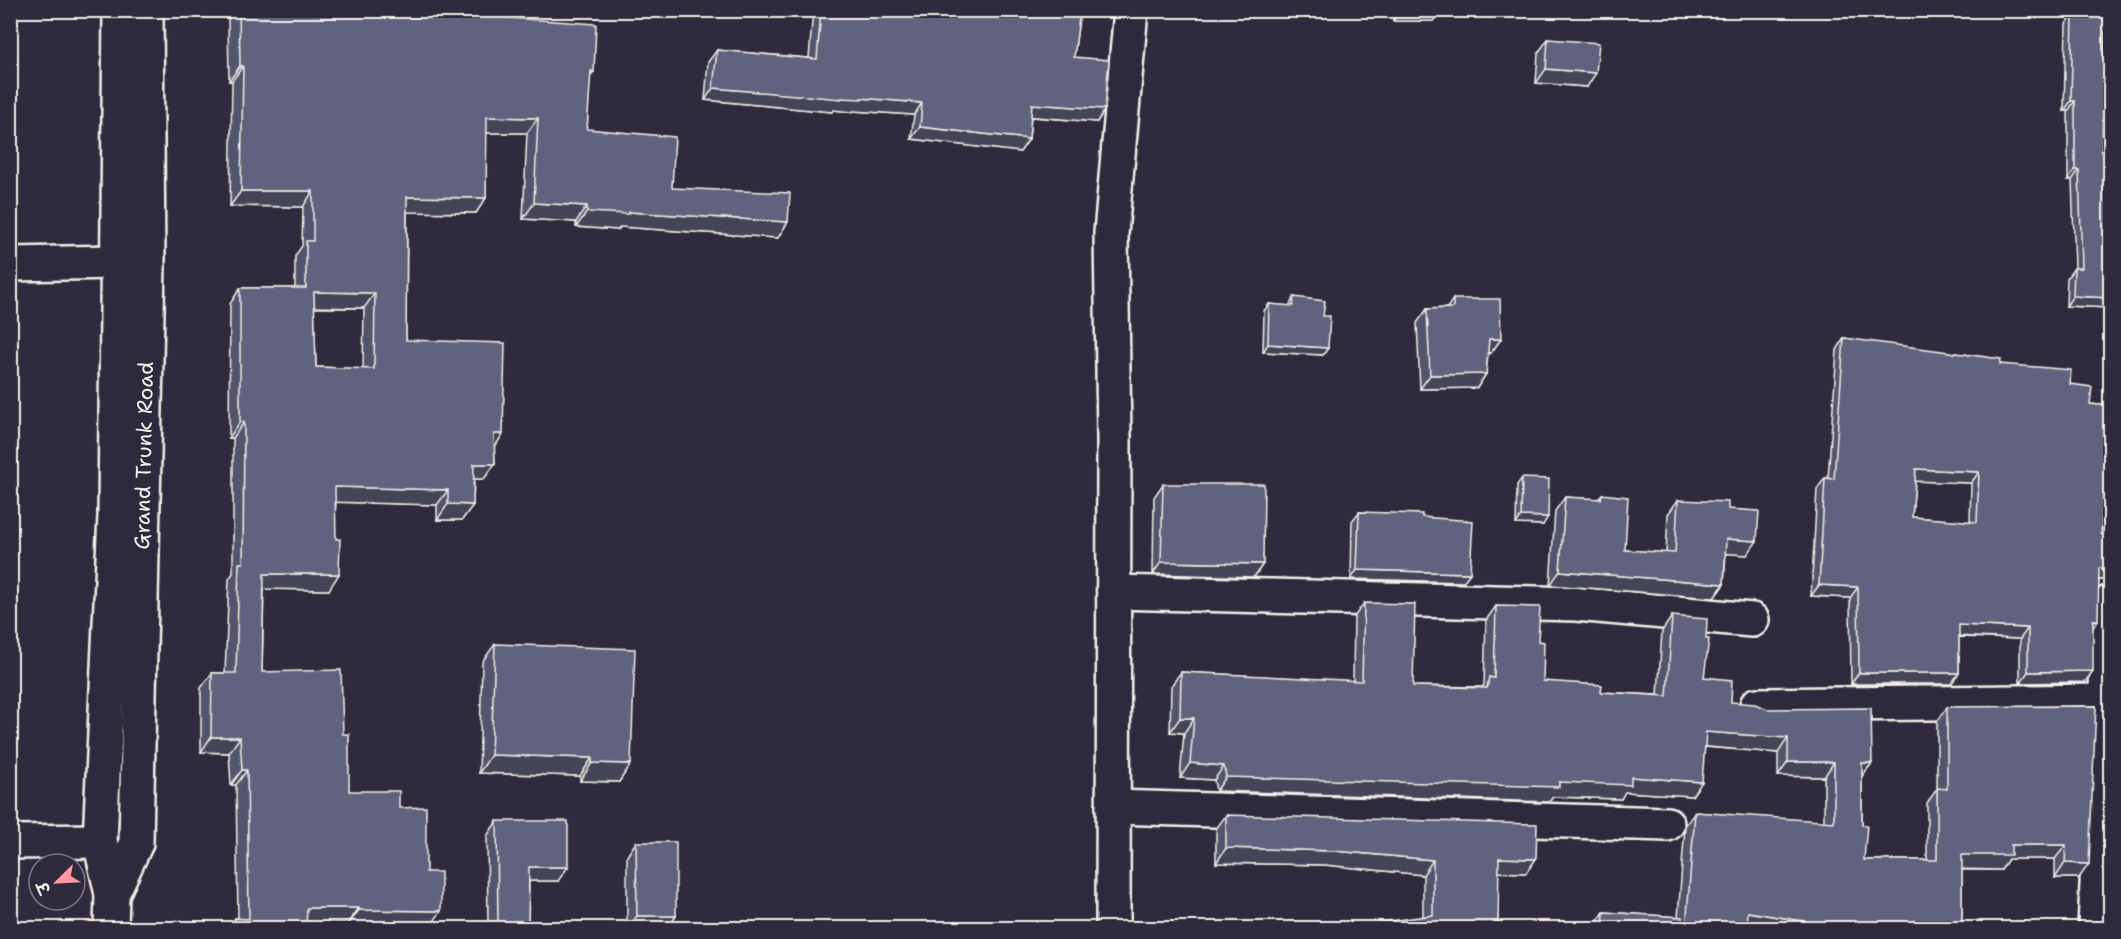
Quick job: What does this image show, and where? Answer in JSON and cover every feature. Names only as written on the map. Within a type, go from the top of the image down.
[{"type":"main road","name":"Grand Trunk Road","points":[[111,928],[112,894],[100,841],[115,515],[120,10]]},
{"type":"main road","name":"Grand Trunk Road","points":[[112,894],[136,843],[148,263],[146,10]]},
{"type":"main road","points":[[1113,928],[1114,439],[1111,233],[1131,10]]},
{"type":"main road","points":[[10,264],[119,262]]},
{"type":"main road","points":[[1114,592],[1576,604],[1752,620]]},
{"type":"main road","points":[[2095,928],[2110,602]]},
{"type":"main road","points":[[1757,705],[2106,700]]},
{"type":"main road","points":[[1113,807],[1667,824]]},
{"type":"main road","points":[[10,842],[100,841]]},
{"type":"building","points":[[239,10],[498,10],[497,17],[596,24],[594,72],[591,71],[587,129],[675,137],[672,188],[790,193],[788,222],[629,212],[629,214],[587,212],[587,206],[534,203],[538,118],[487,117],[486,198],[407,197],[406,340],[505,343],[503,434],[494,434],[495,464],[474,464],[473,505],[448,504],[448,490],[335,487],[336,539],[340,539],[339,574],[264,574],[262,672],[341,670],[343,734],[349,734],[349,791],[399,791],[399,808],[426,807],[426,872],[441,872],[441,911],[307,908],[306,928],[234,928],[235,918],[249,919],[247,770],[242,770],[240,737],[211,737],[212,673],[236,673],[239,563],[243,563],[244,422],[240,422],[240,288],[306,288],[306,241],[313,241],[313,191],[241,191],[243,66],[240,66]],"holes":[[[314,292],[375,293],[374,369],[316,367]]]},
{"type":"building","points":[[821,10],[1080,10],[1074,57],[1109,60],[1105,109],[1032,104],[1029,139],[920,127],[922,103],[861,98],[841,99],[713,88],[717,50],[817,59]]},
{"type":"building","points":[[2101,10],[2110,10],[2110,32],[2105,32],[2102,152],[2110,152],[2110,298],[2073,296],[2074,268],[2082,268],[2079,170],[2075,170],[2075,101],[2071,101],[2073,15],[2100,16]]},
{"type":"building","points":[[1548,39],[1599,43],[1596,73],[1546,69]]},
{"type":"building","points":[[1294,297],[1325,301],[1323,316],[1330,316],[1328,348],[1268,344],[1269,304],[1293,306]]},
{"type":"building","points":[[1453,299],[1500,299],[1501,339],[1489,339],[1486,374],[1430,375],[1427,309],[1453,308]]},
{"type":"building","points":[[1844,338],[2001,359],[2000,364],[2071,370],[2070,384],[2092,387],[2090,404],[2110,406],[2110,446],[2107,446],[2101,534],[2110,535],[2110,569],[2099,568],[2098,620],[2093,620],[2093,671],[2028,672],[2028,628],[1959,625],[1959,673],[1859,673],[1858,587],[1819,585],[1825,478],[1834,479]],"holes":[[[1916,469],[1979,472],[1977,522],[1912,517]]]},
{"type":"building","points":[[1522,478],[1549,479],[1548,517],[1521,516]]},
{"type":"building","points":[[1163,484],[1264,484],[1263,564],[1161,562]]},
{"type":"building","points":[[1602,494],[1628,497],[1625,550],[1675,553],[1678,500],[1728,502],[1728,509],[1759,511],[1757,541],[1726,539],[1724,584],[1560,571],[1565,497],[1601,499]]},
{"type":"building","points":[[1359,512],[1422,514],[1422,517],[1473,521],[1470,573],[1357,570]]},
{"type":"building","points":[[1364,603],[1415,604],[1413,686],[1487,688],[1489,677],[1494,678],[1496,606],[1540,607],[1538,641],[1544,642],[1543,681],[1602,685],[1601,692],[1667,696],[1672,616],[1707,619],[1706,639],[1709,639],[1704,677],[1732,680],[1731,702],[1755,704],[1767,709],[1871,708],[1872,763],[1862,763],[1862,825],[1867,825],[1864,860],[1937,860],[1937,788],[1947,789],[1947,707],[2096,706],[2089,864],[2065,863],[2066,845],[2011,845],[2011,855],[1962,855],[1962,925],[1995,928],[1844,928],[1748,912],[1747,928],[1686,928],[1695,812],[1834,822],[1834,762],[1788,762],[1788,738],[1706,732],[1702,782],[1631,777],[1631,785],[1559,782],[1559,787],[1226,777],[1224,766],[1190,763],[1194,718],[1180,718],[1181,672],[1362,681]]},
{"type":"building","points":[[495,644],[635,649],[631,764],[592,763],[592,758],[491,755]]},
{"type":"building","points":[[1226,815],[1537,824],[1536,859],[1499,858],[1498,928],[1339,928],[1433,915],[1433,860],[1335,851],[1226,848]]},
{"type":"building","points":[[497,821],[568,821],[568,867],[529,867],[528,928],[498,928]]},
{"type":"building","points":[[636,842],[676,842],[676,916],[637,916]]},
{"type":"building","points":[[1604,912],[1682,917],[1681,928],[1603,928]]}]
